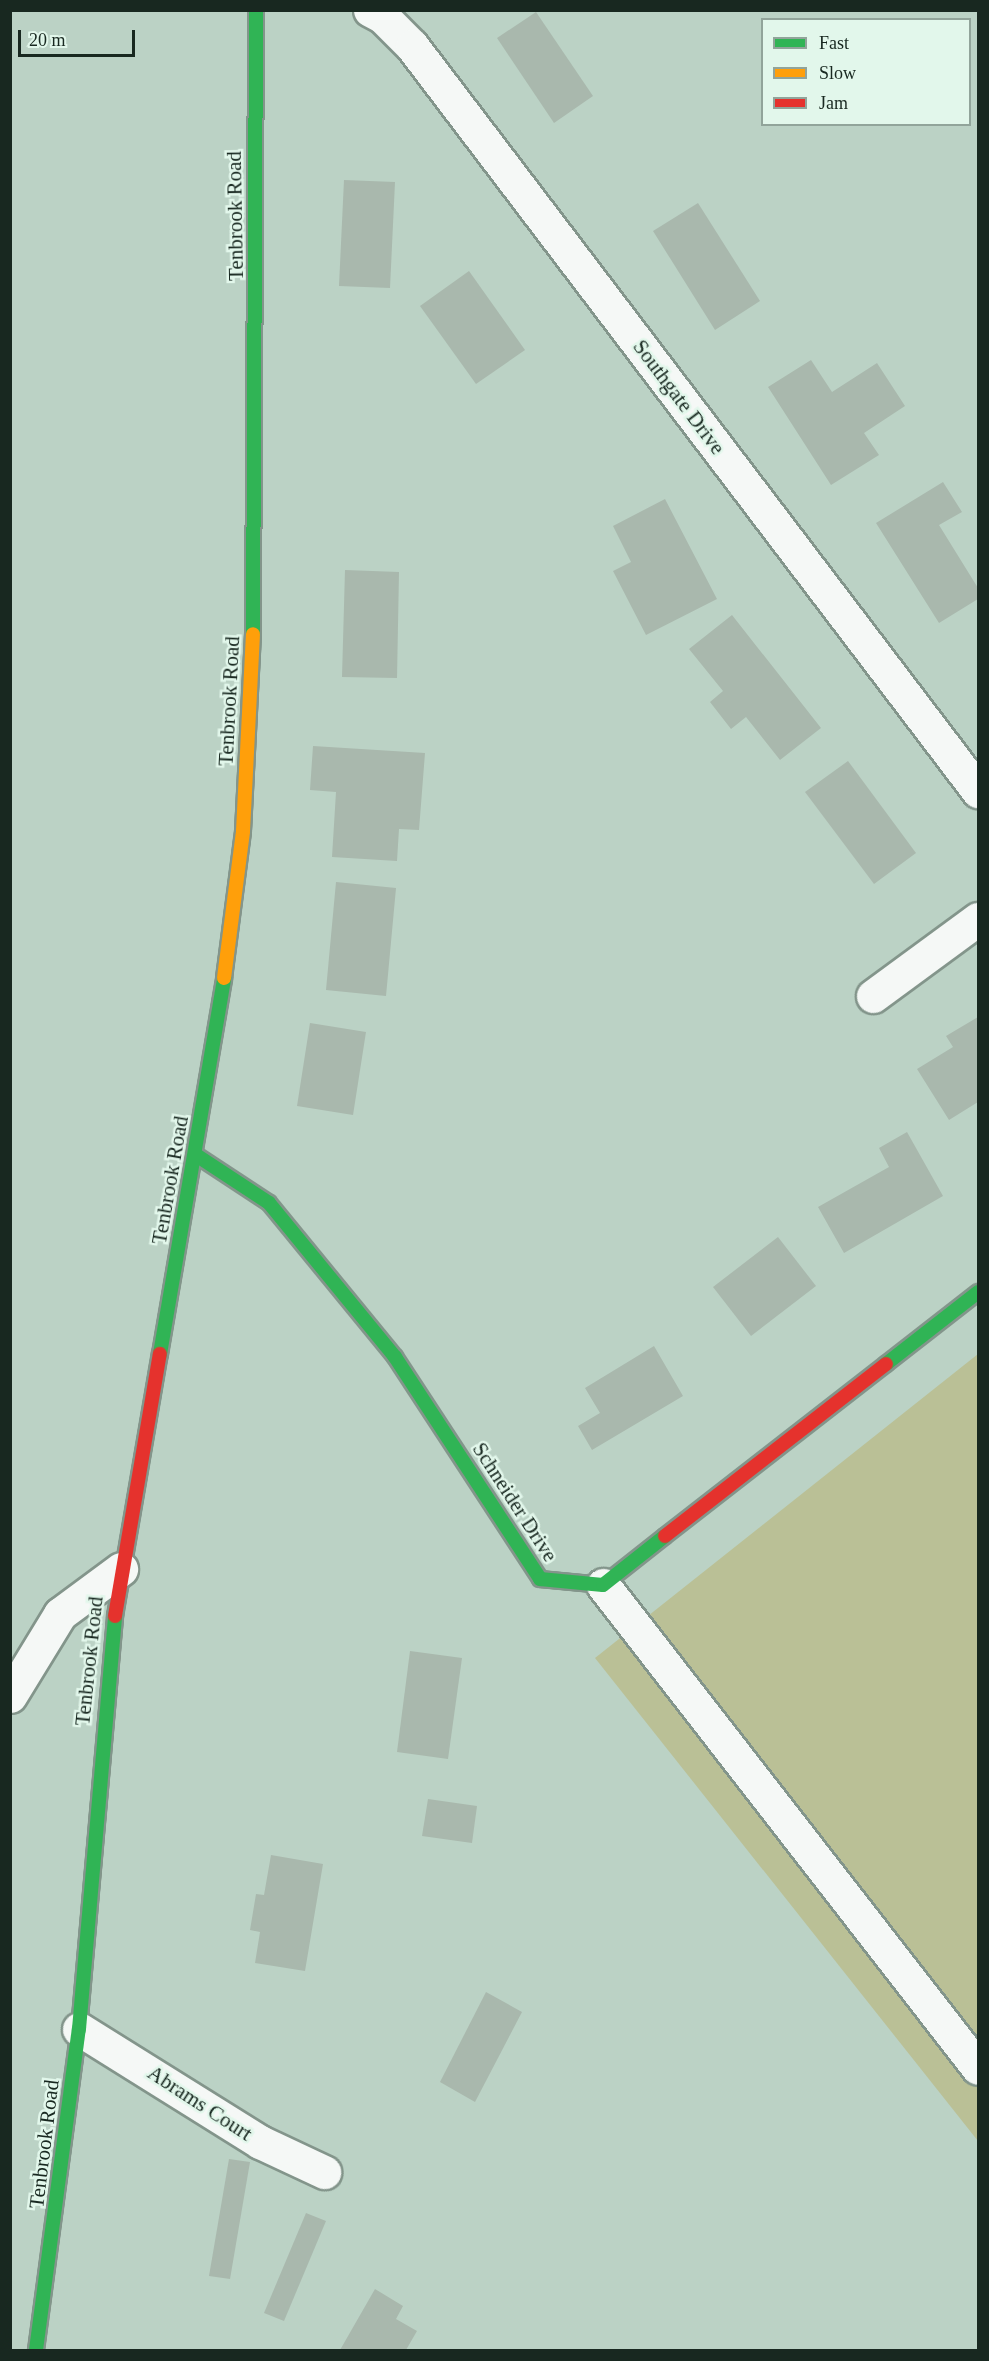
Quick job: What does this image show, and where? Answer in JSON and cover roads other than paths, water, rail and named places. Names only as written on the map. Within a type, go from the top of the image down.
[{"type":"street","name":"Tenbrook Road","points":[[36,2350],[80,2029],[107,1679],[121,1569],[196,1155],[231,939],[250,724],[256,498],[256,10]]},
{"type":"street","name":"Southgate Drive","points":[[370,10],[383,17],[412,46],[978,791]]},
{"type":"street","points":[[873,996],[978,919]]},
{"type":"street","name":"Schneider Drive","points":[[196,1155],[269,1203],[395,1357],[540,1579],[603,1585]]},
{"type":"street","points":[[978,1292],[603,1585],[978,2068]]},
{"type":"street","points":[[10,1696],[60,1614],[121,1569]]},
{"type":"street","name":"Abrams Court","points":[[80,2029],[260,2142],[324,2172]]}]
